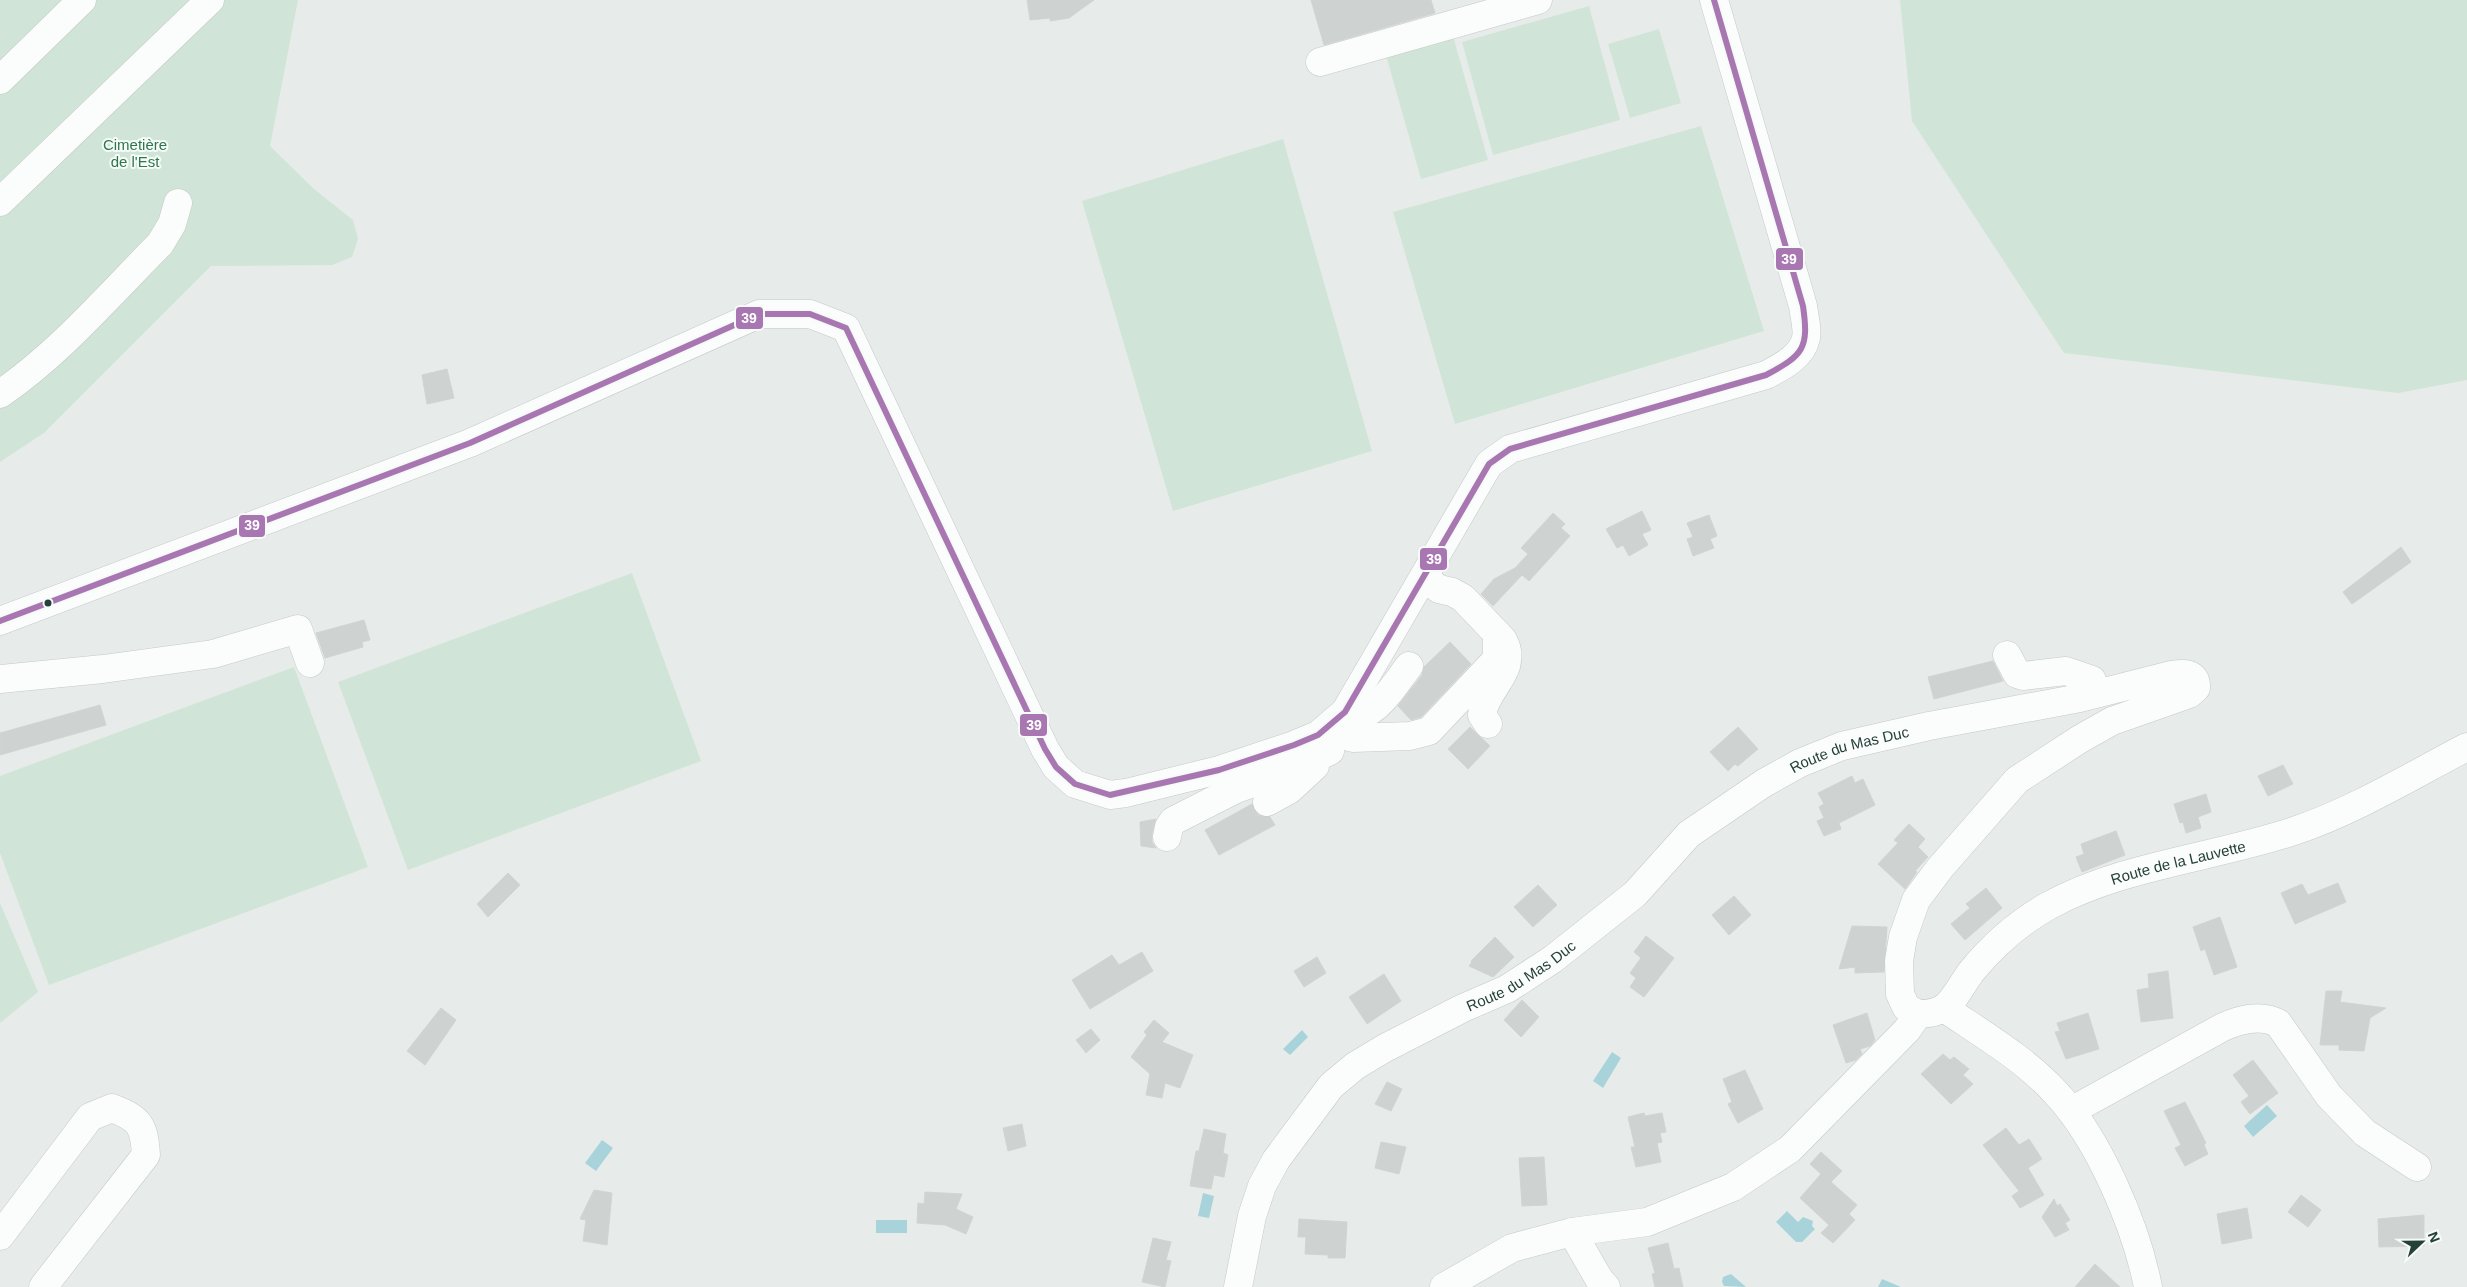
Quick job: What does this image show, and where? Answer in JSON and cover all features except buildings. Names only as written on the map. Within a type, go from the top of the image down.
[{"type":"street","points":[[0,80],[82,0]]},
{"type":"street","points":[[0,202],[210,0]]},
{"type":"street","points":[[1320,62],[1538,0]]},
{"type":"street","points":[[0,621],[470,443],[759,314],[810,314],[846,328],[1045,750],[1056,767],[1075,784],[1110,795],[1151,788],[1219,770],[1294,745],[1318,734],[1336,719],[1424,578],[1489,464],[1510,449],[1766,375],[1784,366],[1798,353],[1806,338],[1803,306],[1714,0]]},
{"type":"street","points":[[0,394],[21,380],[61,344],[160,244],[172,224],[178,203]]},
{"type":"street","points":[[1424,578],[1439,589],[1463,598],[1507,647],[1508,658],[1503,676],[1483,707],[1482,715],[1488,724]]},
{"type":"street","points":[[0,679],[103,669],[213,654],[298,629],[310,663]]},
{"type":"street","points":[[1336,719],[1345,736],[1353,738],[1410,736],[1429,731],[1495,661],[1497,655],[1497,634]]},
{"type":"street","points":[[2007,656],[2017,674],[2023,676],[2066,671],[2092,680]]},
{"type":"street","points":[[1336,719],[1362,715],[1374,707],[1384,699],[1409,666]]},
{"type":"street","name":"Route du Mas Duc","points":[[1238,1287],[1252,1216],[1262,1186],[1276,1160],[1331,1086],[1355,1066],[1385,1048],[1463,1008],[1507,989],[1553,959],[1635,894],[1689,834],[1781,773],[1842,746],[2080,698],[2183,673],[2192,675],[2196,681],[2196,688],[2189,694],[2112,721],[2080,739],[2017,780],[1940,868],[1916,900],[1903,937],[1899,961],[1900,994],[1906,1007],[1918,1014]]},
{"type":"street","points":[[2060,686],[2133,675],[2140,676],[2145,682]]},
{"type":"street","points":[[1894,734],[1898,723],[1905,719],[1965,704]]},
{"type":"street","points":[[1267,802],[1289,790],[1336,745],[1336,719]]},
{"type":"street","name":"Route de la Lauvette","points":[[1944,1008],[1991,949],[2016,927],[2069,896],[2140,872],[2293,832],[2355,806],[2467,747]]},
{"type":"street","points":[[1168,837],[1169,827],[1173,820],[1236,789],[1297,767],[1330,751]]},
{"type":"street","points":[[1444,1287],[1512,1248],[1572,1232],[1647,1222],[1732,1187],[1790,1149],[1907,1030],[1918,1014],[1930,1014],[1944,1008],[2025,1065],[2055,1092],[2071,1110],[2117,1193],[2142,1258],[2148,1287]]},
{"type":"street","points":[[2071,1110],[2223,1026],[2244,1019],[2268,1019],[2278,1023],[2329,1096],[2366,1134],[2417,1167]]},
{"type":"street","points":[[0,1236],[90,1117],[112,1108],[131,1116],[144,1132],[146,1155],[43,1287]]},
{"type":"street","points":[[1572,1232],[1599,1279],[1606,1287]]},
{"type":"green space","name":"Cimetière de l'Est","points":[[0,0],[298,0],[270,146],[314,189],[353,220],[358,239],[352,257],[332,265],[211,266],[44,433],[0,462]]},
{"type":"green space","points":[[1900,0],[2467,0],[2467,380],[2398,393],[2064,353],[1912,121]]},
{"type":"green space","points":[[1589,6],[1620,120],[1493,155],[1462,42]]},
{"type":"green space","points":[[1659,29],[1681,103],[1630,118],[1608,44]]},
{"type":"green space","points":[[1453,36],[1488,160],[1421,179],[1386,55]]},
{"type":"green space","points":[[1701,126],[1764,331],[1455,424],[1393,212]]},
{"type":"green space","points":[[1283,139],[1372,451],[1173,511],[1082,201]]},
{"type":"green space","points":[[632,573],[701,761],[408,870],[338,682]]},
{"type":"green space","points":[[294,667],[368,867],[49,985],[0,853],[0,776]]},
{"type":"green space","points":[[0,903],[38,992],[0,1023]]},
{"type":"water","points":[[1302,1030],[1308,1037],[1290,1055],[1283,1049]]},
{"type":"water","points":[[1612,1052],[1621,1058],[1603,1088],[1593,1081]]},
{"type":"water","points":[[2267,1105],[2277,1116],[2253,1137],[2244,1126]]},
{"type":"water","points":[[602,1140],[613,1148],[596,1171],[585,1163]]},
{"type":"water","points":[[1203,1193],[1214,1196],[1209,1218],[1198,1216]]},
{"type":"water","points":[[1787,1211],[1798,1222],[1803,1217],[1813,1221],[1812,1226],[1815,1229],[1802,1242],[1796,1242],[1776,1222]]},
{"type":"water","points":[[876,1220],[907,1220],[907,1233],[876,1233]]},
{"type":"water","points":[[1731,1274],[1746,1287],[1724,1286],[1722,1282],[1723,1277]]},
{"type":"water","points":[[1882,1279],[1901,1287],[1878,1287]]},
{"type":"transit line","name":"39","points":[[0,621],[470,443],[759,314],[810,314],[846,328],[1045,749],[1056,767],[1075,784],[1110,795],[1219,770],[1294,745],[1318,735],[1345,712],[1489,464],[1510,449],[1766,375],[1789,362],[1801,349],[1805,332],[1803,306],[1714,0]]}]
